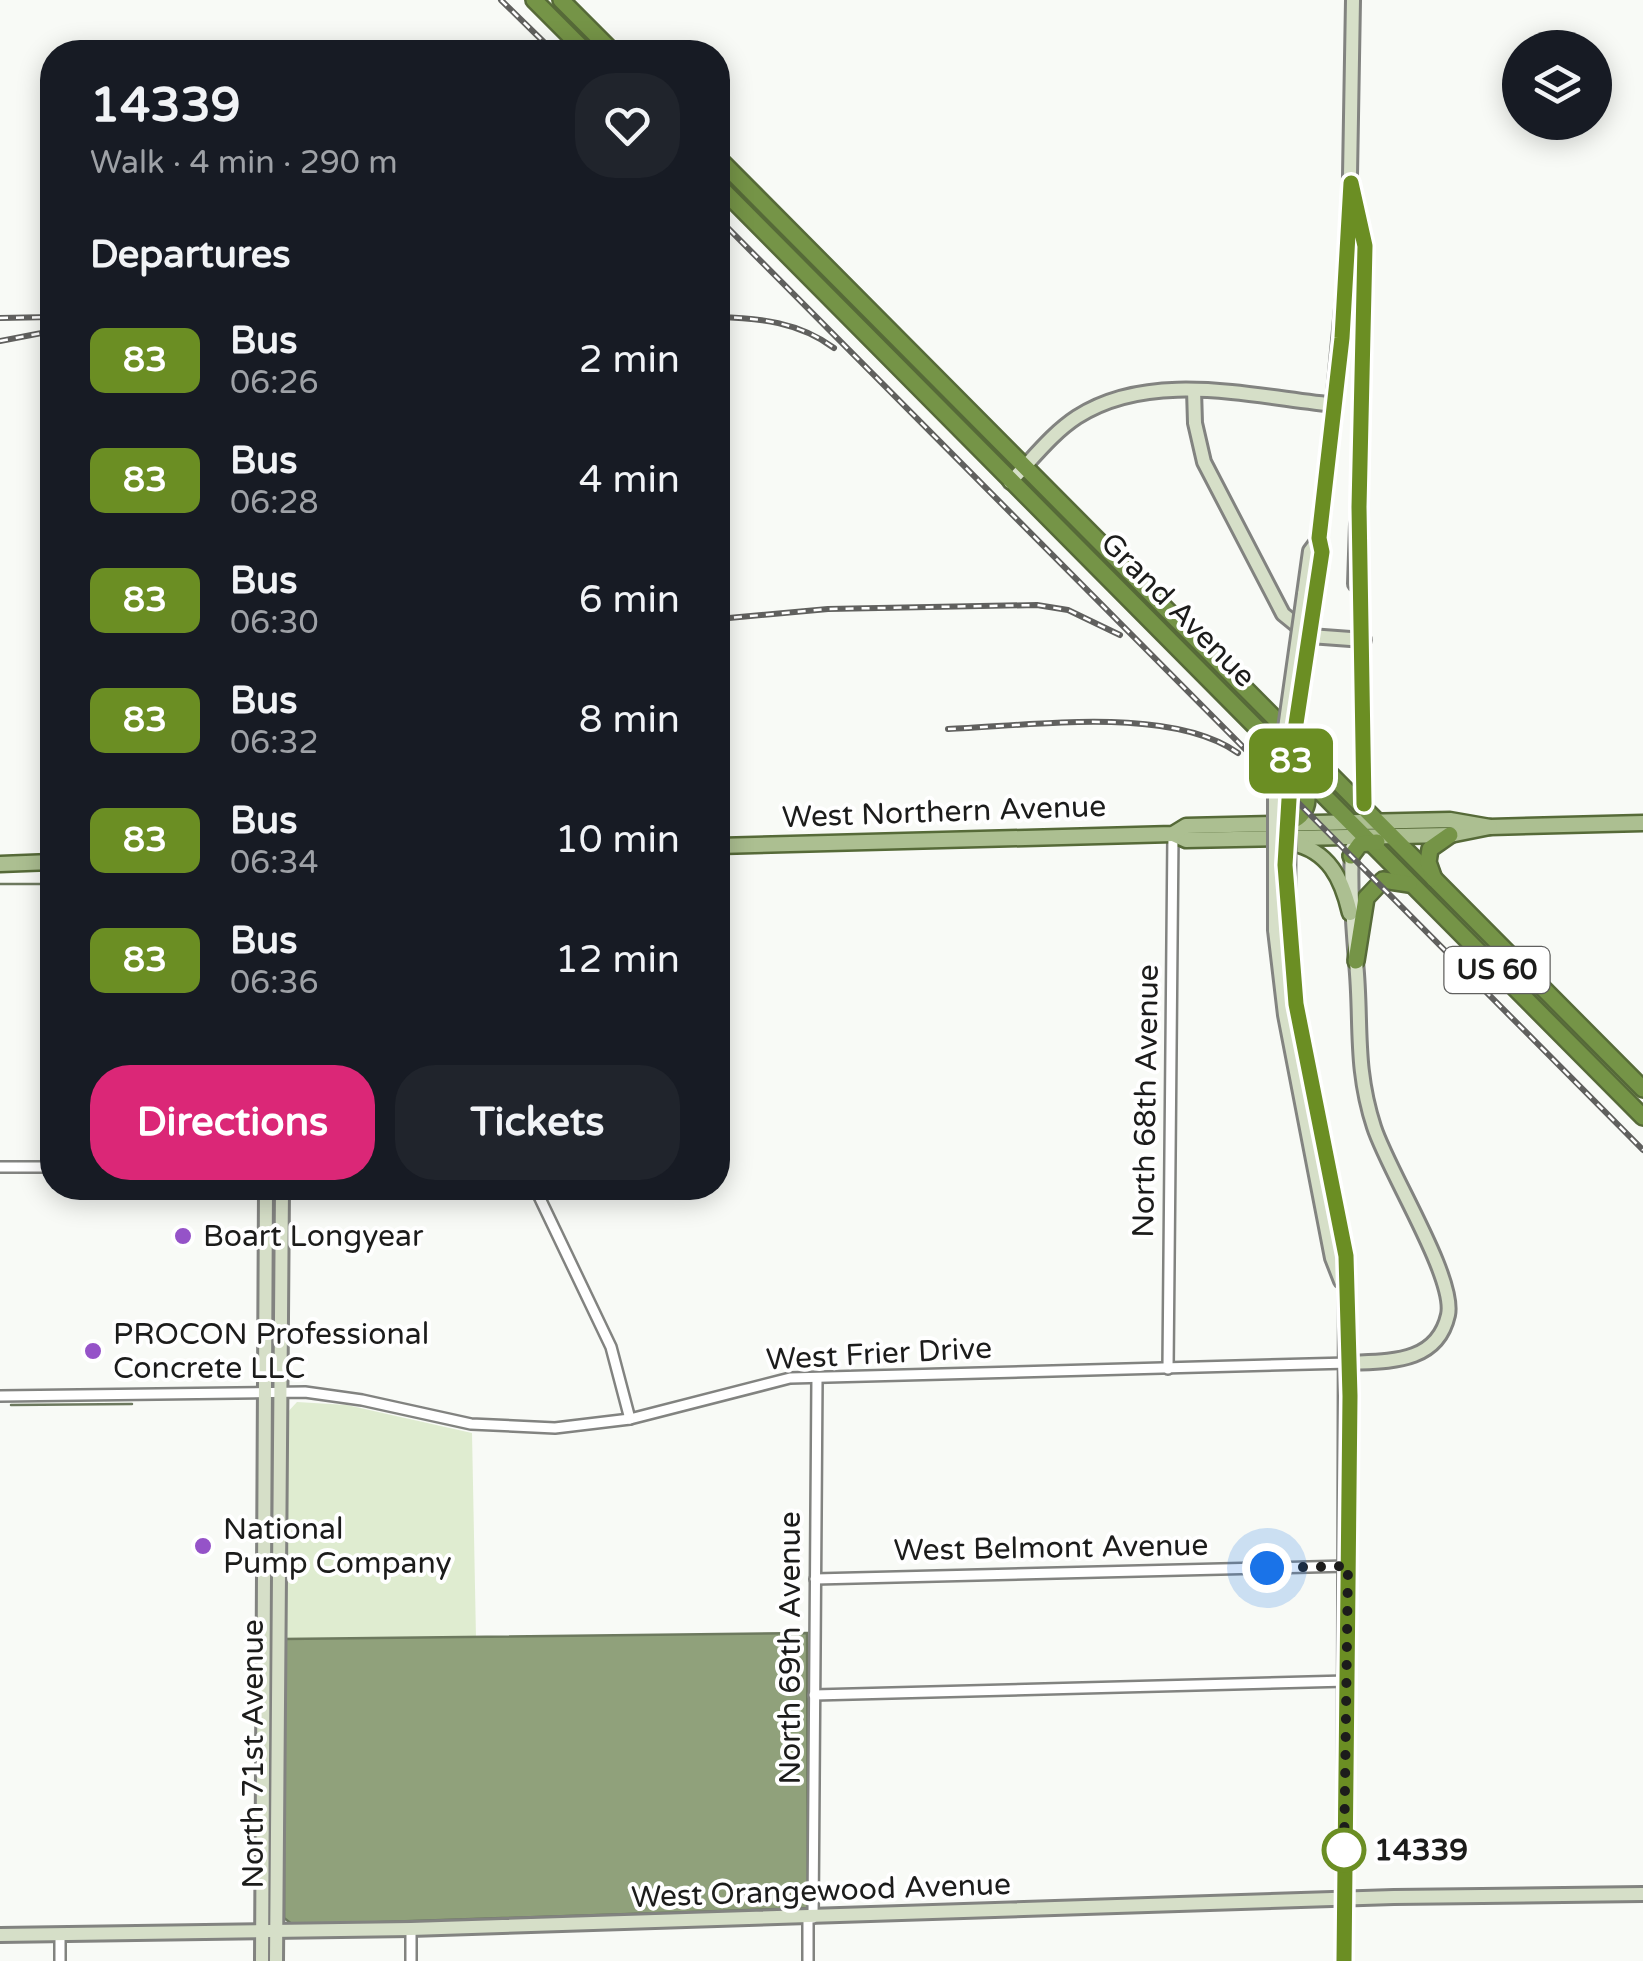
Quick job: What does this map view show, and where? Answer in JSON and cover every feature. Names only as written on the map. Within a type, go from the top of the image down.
[{"type":"highway","points":[[535,0],[574,40]]},
{"type":"highway","points":[[560,0],[601,40]]},
{"type":"highway","name":"Grand Avenue","points":[[730,170],[1643,1089]]},
{"type":"highway","name":"Grand Avenue","points":[[730,197],[1643,1117]]},
{"type":"highway","points":[[832,300],[845,287]]},
{"type":"highway","points":[[1282,824],[1303,814],[1308,798],[1306,787],[1283,754]]},
{"type":"highway","points":[[1351,856],[1360,834],[1405,849]]},
{"type":"highway","points":[[1436,882],[1428,862],[1430,849],[1450,835]]},
{"type":"highway","points":[[1356,961],[1370,892],[1388,880],[1413,885]]},
{"type":"main road","points":[[1281,931],[1289,782],[1318,588],[1322,552],[1319,538],[1336,405],[1351,183],[1353,0]]},
{"type":"main road","points":[[1351,183],[1365,246],[1359,507],[1364,640],[1364,804],[1360,834]]},
{"type":"main road","points":[[1194,390],[1195,424],[1204,462],[1282,614],[1310,636],[1364,640]]},
{"type":"main road","points":[[1010,482],[1061,430],[1094,408],[1140,394],[1194,390],[1336,405]]},
{"type":"main road","points":[[1319,538],[1310,551],[1275,800],[1281,931],[1346,1256],[1349,1364],[1344,1961]]},
{"type":"main road","name":"West Northern Avenue","points":[[730,846],[1172,834],[1186,840],[1333,837],[1360,834],[1380,822],[1450,820],[1490,827]]},
{"type":"main road","name":"West Northern Avenue","points":[[1172,834],[1186,826],[1282,824],[1393,836],[1450,835],[1490,827],[1643,823]]},
{"type":"main road","points":[[1262,839],[1305,846],[1322,856],[1340,880],[1350,913]]},
{"type":"main road","points":[[1349,1364],[1396,1361],[1424,1351],[1444,1329],[1450,1302],[1444,1277],[1397,1184],[1368,1106],[1356,1036],[1351,856]]},
{"type":"main road","points":[[0,864],[40,862]]},
{"type":"main road","name":"North 71st Avenue","points":[[266,1200],[265,1392],[272,1512]]},
{"type":"main road","name":"North 71st Avenue","points":[[276,1961],[270,1931],[272,1512],[280,1392],[282,1200]]},
{"type":"main road","points":[[266,1300],[281,1300]]},
{"type":"main road","name":"West Orangewood Avenue","points":[[0,1935],[411,1929],[1344,1899],[1643,1894]]},
{"type":"main road","name":"North 71st Avenue","points":[[262,1961],[270,1931]]},
{"type":"street","name":"North 68th Avenue","points":[[1168,1369],[1172,834]]},
{"type":"street","points":[[0,1167],[40,1167]]},
{"type":"street","points":[[541,1200],[611,1348],[630,1419]]},
{"type":"street","name":"West Frier Drive","points":[[0,1396],[331,1394],[498,1426],[555,1428],[630,1419],[764,1381],[1349,1364]]},
{"type":"street","name":"North 69th Avenue","points":[[808,1961],[817,1378]]},
{"type":"street","name":"West Belmont Avenue","points":[[815,1579],[1348,1566]]},
{"type":"street","points":[[814,1695],[1347,1681]]},
{"type":"street","points":[[411,1929],[412,1961]]},
{"type":"street","points":[[60,1934],[60,1961]]},
{"type":"shaded area","points":[[297,1402],[347,1405],[472,1433],[476,1638],[284,1639],[286,1414]]},
{"type":"shaded area","points":[[807,1633],[808,1908],[293,1925],[284,1918],[284,1639]]},
{"type":"waterway","points":[[0,884],[40,884]]},
{"type":"waterway","points":[[11,1405],[132,1404]]},
{"type":"railway","points":[[501,0],[542,40]]},
{"type":"railway","points":[[730,230],[1643,1150]]},
{"type":"railway","points":[[0,318],[40,317]]},
{"type":"railway","points":[[730,318],[778,323],[807,332],[834,348]]},
{"type":"railway","points":[[0,341],[40,333]]},
{"type":"railway","points":[[730,618],[828,609],[1037,605],[1068,610],[1120,635]]},
{"type":"railway","points":[[948,729],[1058,723],[1138,724],[1209,738],[1238,753]]},
{"type":"bus line","name":"83","points":[[1344,1961],[1350,1396],[1346,1256],[1296,1004],[1285,865],[1292,750],[1322,552],[1319,538],[1336,405],[1351,183],[1365,246],[1359,507],[1363,541],[1364,804]]},
{"type":"place","name":"Boart Longyear","points":[[183,1236]]},
{"type":"place","name":"PROCON Professional Concrete LLC","points":[[93,1351]]},
{"type":"place","name":"National Pump Company","points":[[203,1546]]},
{"type":"place","name":"14339","points":[[1344,1850]]},
{"type":"route","points":[[1267,1568],[1348,1566],[1344,1861],[1344,1850]]}]
